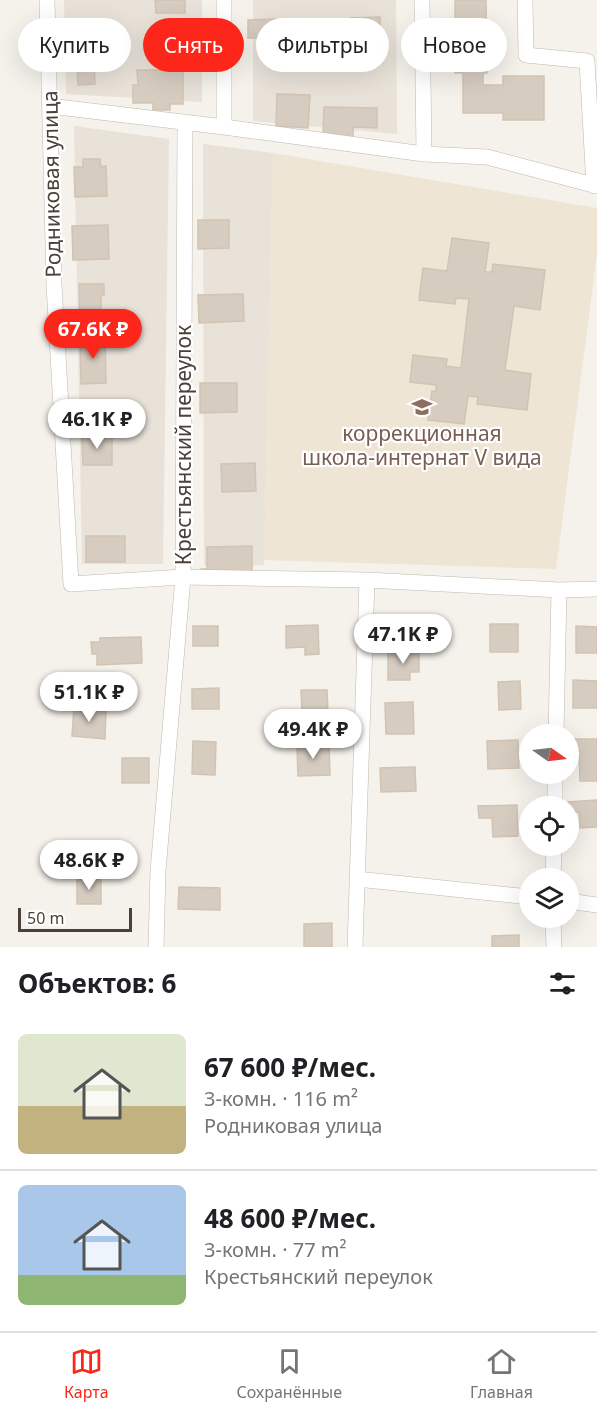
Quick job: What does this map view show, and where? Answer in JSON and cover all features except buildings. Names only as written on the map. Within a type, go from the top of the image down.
[{"type":"street","name":"Родниковая улица","points":[[47,0],[54,284],[71,584],[183,577]]},
{"type":"street","points":[[224,0],[224,127]]},
{"type":"street","points":[[422,0],[424,154]]},
{"type":"street","points":[[50,106],[424,154],[487,156],[596,186],[587,61],[526,55],[525,0]]},
{"type":"street","name":"Крестьянский переулок","points":[[156,947],[158,871],[183,577],[185,122]]},
{"type":"street","points":[[183,577],[367,580],[559,590],[597,589]]},
{"type":"street","points":[[355,947],[367,580]]},
{"type":"street","points":[[556,724],[559,590]]},
{"type":"street","points":[[357,879],[519,896]]},
{"type":"street","points":[[579,903],[597,905]]},
{"type":"street","points":[[553,928],[554,947]]},
{"type":"shaded area","points":[[64,0],[202,0],[202,18],[143,18],[143,72],[202,72],[202,102],[66,94],[66,72],[131,72],[131,18],[64,18]]},
{"type":"shaded area","points":[[253,0],[396,0],[397,134],[253,121]]},
{"type":"shaded area","points":[[74,126],[169,139],[163,564],[82,564]]},
{"type":"shaded area","points":[[203,144],[273,153],[264,565],[204,566]]},
{"type":"shaded area","name":"коррекционная школа-интернат V вида","points":[[273,153],[597,208],[597,254],[556,569],[264,560]]},
{"type":"place","name":"коррекционная школа-интернат V вида","points":[[422,407]]}]
